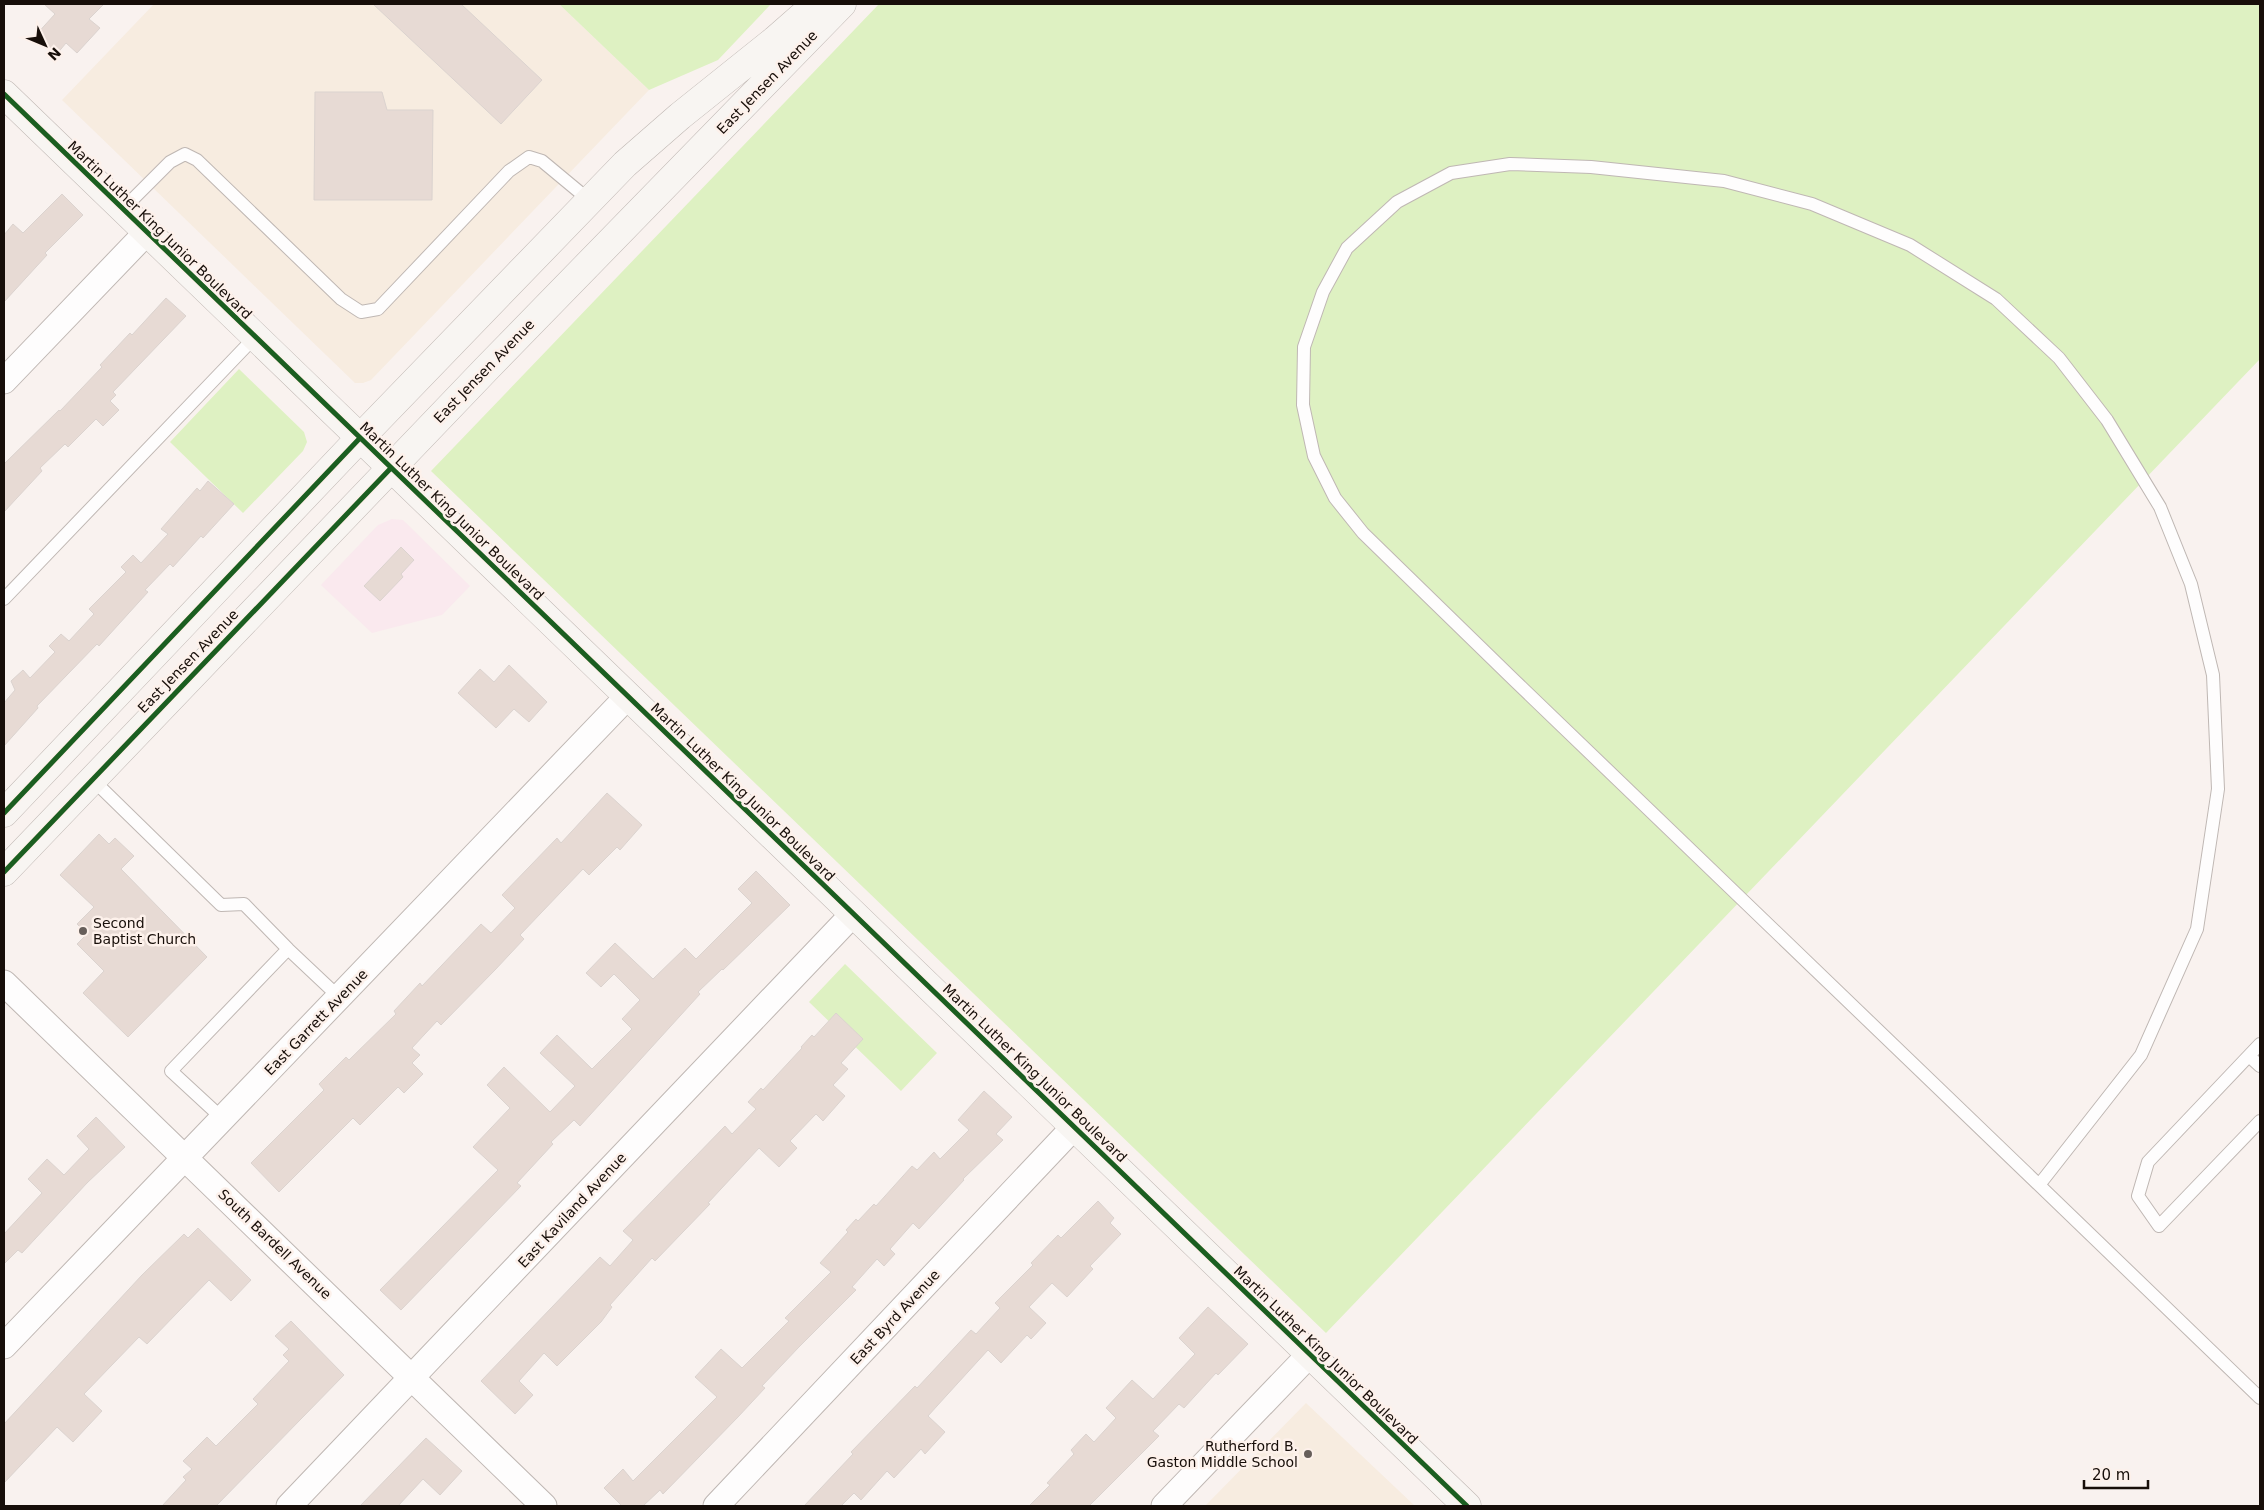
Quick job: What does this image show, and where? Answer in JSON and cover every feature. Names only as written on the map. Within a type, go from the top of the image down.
[{"type":"street","name":"East Jensen Avenue","points":[[4,814],[360,438],[589,200],[648,143],[816,4]]},
{"type":"street","name":"East Jensen Avenue","points":[[4,872],[391,468],[842,4]]},
{"type":"street","name":"Martin Luther King Junior Boulevard","points":[[4,94],[1467,1506]]},
{"type":"street","points":[[4,381],[147,232]]},
{"type":"street","name":"East Garrett Avenue","points":[[4,1346],[628,696]]},
{"type":"street","name":"East Kaviland Avenue","points":[[290,1506],[853,914]]},
{"type":"street","name":"South Bardell Avenue","points":[[4,983],[544,1506]]},
{"type":"street","name":"East Byrd Avenue","points":[[716,1506],[1074,1127]]},
{"type":"street","points":[[1164,1506],[1310,1354]]},
{"type":"lane","points":[[123,209],[170,162],[185,154],[197,160],[341,299],[361,312],[378,309],[509,171],[529,157],[542,161],[589,200]]},
{"type":"lane","points":[[2039,1185],[2141,1055],[2197,929],[2218,789],[2213,675],[2191,584],[2160,507],[2107,420],[2058,358],[1996,299],[1910,246],[1812,204],[1724,181],[1591,167],[1510,164],[1451,173],[1397,202],[1347,248],[1323,292],[1304,346],[1303,405],[1314,456],[1335,498],[1363,533],[1494,660],[2260,1398]]},
{"type":"lane","points":[[4,600],[255,337]]},
{"type":"lane","points":[[92,779],[221,905],[244,904],[340,998]]},
{"type":"lane","points":[[223,1119],[171,1071],[288,949]]},
{"type":"lane","points":[[2260,1044],[2148,1162],[2138,1196],[2159,1226],[2260,1121]]},
{"type":"lane","points":[[2249,1056],[2260,1066]]},
{"type":"shaded area","points":[[154,4],[559,4],[649,90],[371,380],[355,383],[62,100]]},
{"type":"shaded area","points":[[392,519],[403,520],[470,586],[442,615],[372,633],[321,585],[378,525]]},
{"type":"shaded area","name":"Rutherford B. Gaston Middle School","points":[[1306,1403],[1415,1506],[1205,1506]]},
{"type":"green space","points":[[559,4],[771,4],[718,60],[649,90]]},
{"type":"green space","points":[[879,4],[2260,4],[2260,359],[1326,1333],[431,471]]},
{"type":"green space","points":[[239,369],[304,432],[307,442],[303,451],[243,513],[170,442]]},
{"type":"green space","points":[[845,964],[937,1053],[901,1091],[809,1002]]},
{"type":"building","points":[[44,4],[104,4],[89,19],[100,28],[77,53],[66,43],[56,55],[35,36],[55,14]]},
{"type":"building","points":[[373,4],[461,4],[542,80],[501,124]]},
{"type":"building","points":[[315,92],[382,92],[387,110],[433,110],[432,200],[314,200]]},
{"type":"building","points":[[62,194],[83,215],[45,253],[47,255],[4,302],[4,235],[13,224],[23,233]]},
{"type":"building","points":[[166,298],[186,316],[113,392],[116,395],[110,401],[119,410],[103,426],[96,419],[68,447],[65,444],[40,468],[42,471],[4,512],[4,464],[60,411],[102,367],[100,365],[130,333],[132,335]]},
{"type":"building","points":[[208,481],[234,504],[173,567],[170,564],[145,590],[148,592],[99,646],[97,644],[37,706],[38,708],[4,746],[4,703],[15,690],[11,681],[23,670],[30,678],[55,652],[49,646],[61,634],[69,641],[94,614],[89,609],[126,572],[121,567],[133,555],[141,563],[168,534],[161,529],[197,488],[200,491]]},
{"type":"building","points":[[401,547],[414,560],[401,574],[403,577],[380,601],[364,586]]},
{"type":"building","points":[[509,665],[547,702],[529,722],[514,709],[496,728],[458,693],[480,669],[494,682]]},
{"type":"building","points":[[607,793],[642,825],[620,850],[617,847],[589,875],[583,869],[520,935],[524,939],[495,970],[441,1025],[437,1021],[412,1048],[420,1055],[412,1063],[423,1074],[404,1093],[398,1087],[360,1125],[353,1118],[279,1192],[251,1163],[324,1090],[319,1084],[346,1057],[349,1060],[396,1014],[394,1011],[420,983],[422,986],[481,924],[491,933],[515,908],[502,895],[557,838],[561,843]]},
{"type":"building","points":[[99,834],[109,844],[115,838],[134,856],[121,869],[207,957],[128,1037],[83,993],[104,971],[77,944],[87,934],[77,924],[94,907],[60,875]]},
{"type":"building","points":[[756,871],[790,905],[698,992],[700,994],[580,1126],[574,1120],[551,1142],[553,1144],[517,1183],[521,1186],[401,1310],[380,1290],[498,1170],[473,1147],[510,1108],[487,1085],[504,1067],[550,1112],[575,1086],[540,1053],[557,1035],[592,1069],[632,1029],[622,1019],[640,1000],[614,974],[601,987],[586,973],[615,943],[653,979],[685,948],[696,959],[752,903],[738,889]]},
{"type":"building","points":[[836,1013],[863,1039],[841,1063],[848,1069],[833,1085],[845,1096],[823,1121],[816,1114],[790,1141],[797,1148],[779,1167],[759,1148],[708,1203],[710,1204],[655,1261],[652,1258],[610,1305],[612,1307],[601,1322],[557,1366],[544,1353],[519,1381],[533,1395],[515,1414],[481,1381],[600,1257],[610,1266],[633,1240],[623,1231],[725,1126],[732,1134],[756,1109],[748,1102],[761,1088],[763,1090],[812,1035],[814,1037]]},
{"type":"building","points":[[984,1091],[1012,1117],[996,1134],[1003,1140],[963,1179],[919,1229],[913,1223],[890,1249],[895,1254],[884,1266],[877,1259],[852,1287],[856,1290],[762,1386],[765,1388],[663,1494],[660,1490],[643,1506],[622,1506],[604,1488],[623,1469],[633,1481],[717,1397],[695,1377],[721,1349],[742,1368],[789,1321],[785,1318],[831,1272],[820,1263],[848,1232],[846,1230],[856,1219],[858,1221],[874,1204],[876,1206],[912,1166],[917,1170],[934,1152],[940,1159],[969,1130],[958,1120]]},
{"type":"building","points":[[96,1117],[125,1147],[87,1183],[22,1253],[18,1250],[4,1264],[4,1234],[42,1193],[28,1179],[47,1159],[64,1175],[89,1149],[77,1136]]},
{"type":"building","points":[[1098,1201],[1114,1218],[1110,1223],[1121,1234],[1090,1266],[1093,1269],[1067,1297],[1052,1283],[1029,1307],[1046,1323],[1031,1339],[1027,1335],[1001,1363],[988,1350],[928,1416],[945,1432],[925,1454],[921,1449],[894,1478],[887,1471],[861,1500],[854,1493],[841,1506],[804,1506],[853,1454],[851,1452],[915,1386],[917,1388],[971,1330],[976,1334],[1000,1308],[995,1303],[1033,1265],[1031,1263],[1058,1235],[1061,1238]]},
{"type":"building","points":[[198,1228],[251,1280],[231,1301],[209,1280],[147,1344],[139,1337],[84,1394],[102,1411],[73,1442],[57,1427],[4,1483],[4,1424],[142,1275],[184,1234],[188,1238]]},
{"type":"building","points":[[1208,1307],[1248,1344],[1218,1375],[1216,1373],[1184,1408],[1179,1404],[1153,1431],[1159,1436],[1089,1506],[1029,1506],[1050,1485],[1047,1483],[1074,1454],[1071,1450],[1086,1434],[1094,1442],[1116,1418],[1106,1408],[1132,1380],[1153,1399],[1195,1354],[1179,1338]]},
{"type":"building","points":[[291,1321],[344,1375],[216,1506],[162,1506],[186,1480],[183,1477],[192,1469],[183,1461],[207,1437],[216,1446],[258,1404],[253,1399],[289,1361],[283,1355],[289,1349],[275,1336]]},
{"type":"building","points":[[426,1438],[462,1471],[440,1495],[423,1479],[398,1506],[360,1506]]},
{"type":"cycle path","points":[[4,94],[1467,1506]]},
{"type":"cycle path","points":[[4,813],[360,438]]},
{"type":"cycle path","points":[[4,872],[391,468]]},
{"type":"place","name":"Second Baptist Church","points":[[83,931]]},
{"type":"place","name":"Rutherford B. Gaston Middle School","points":[[1308,1454]]}]
